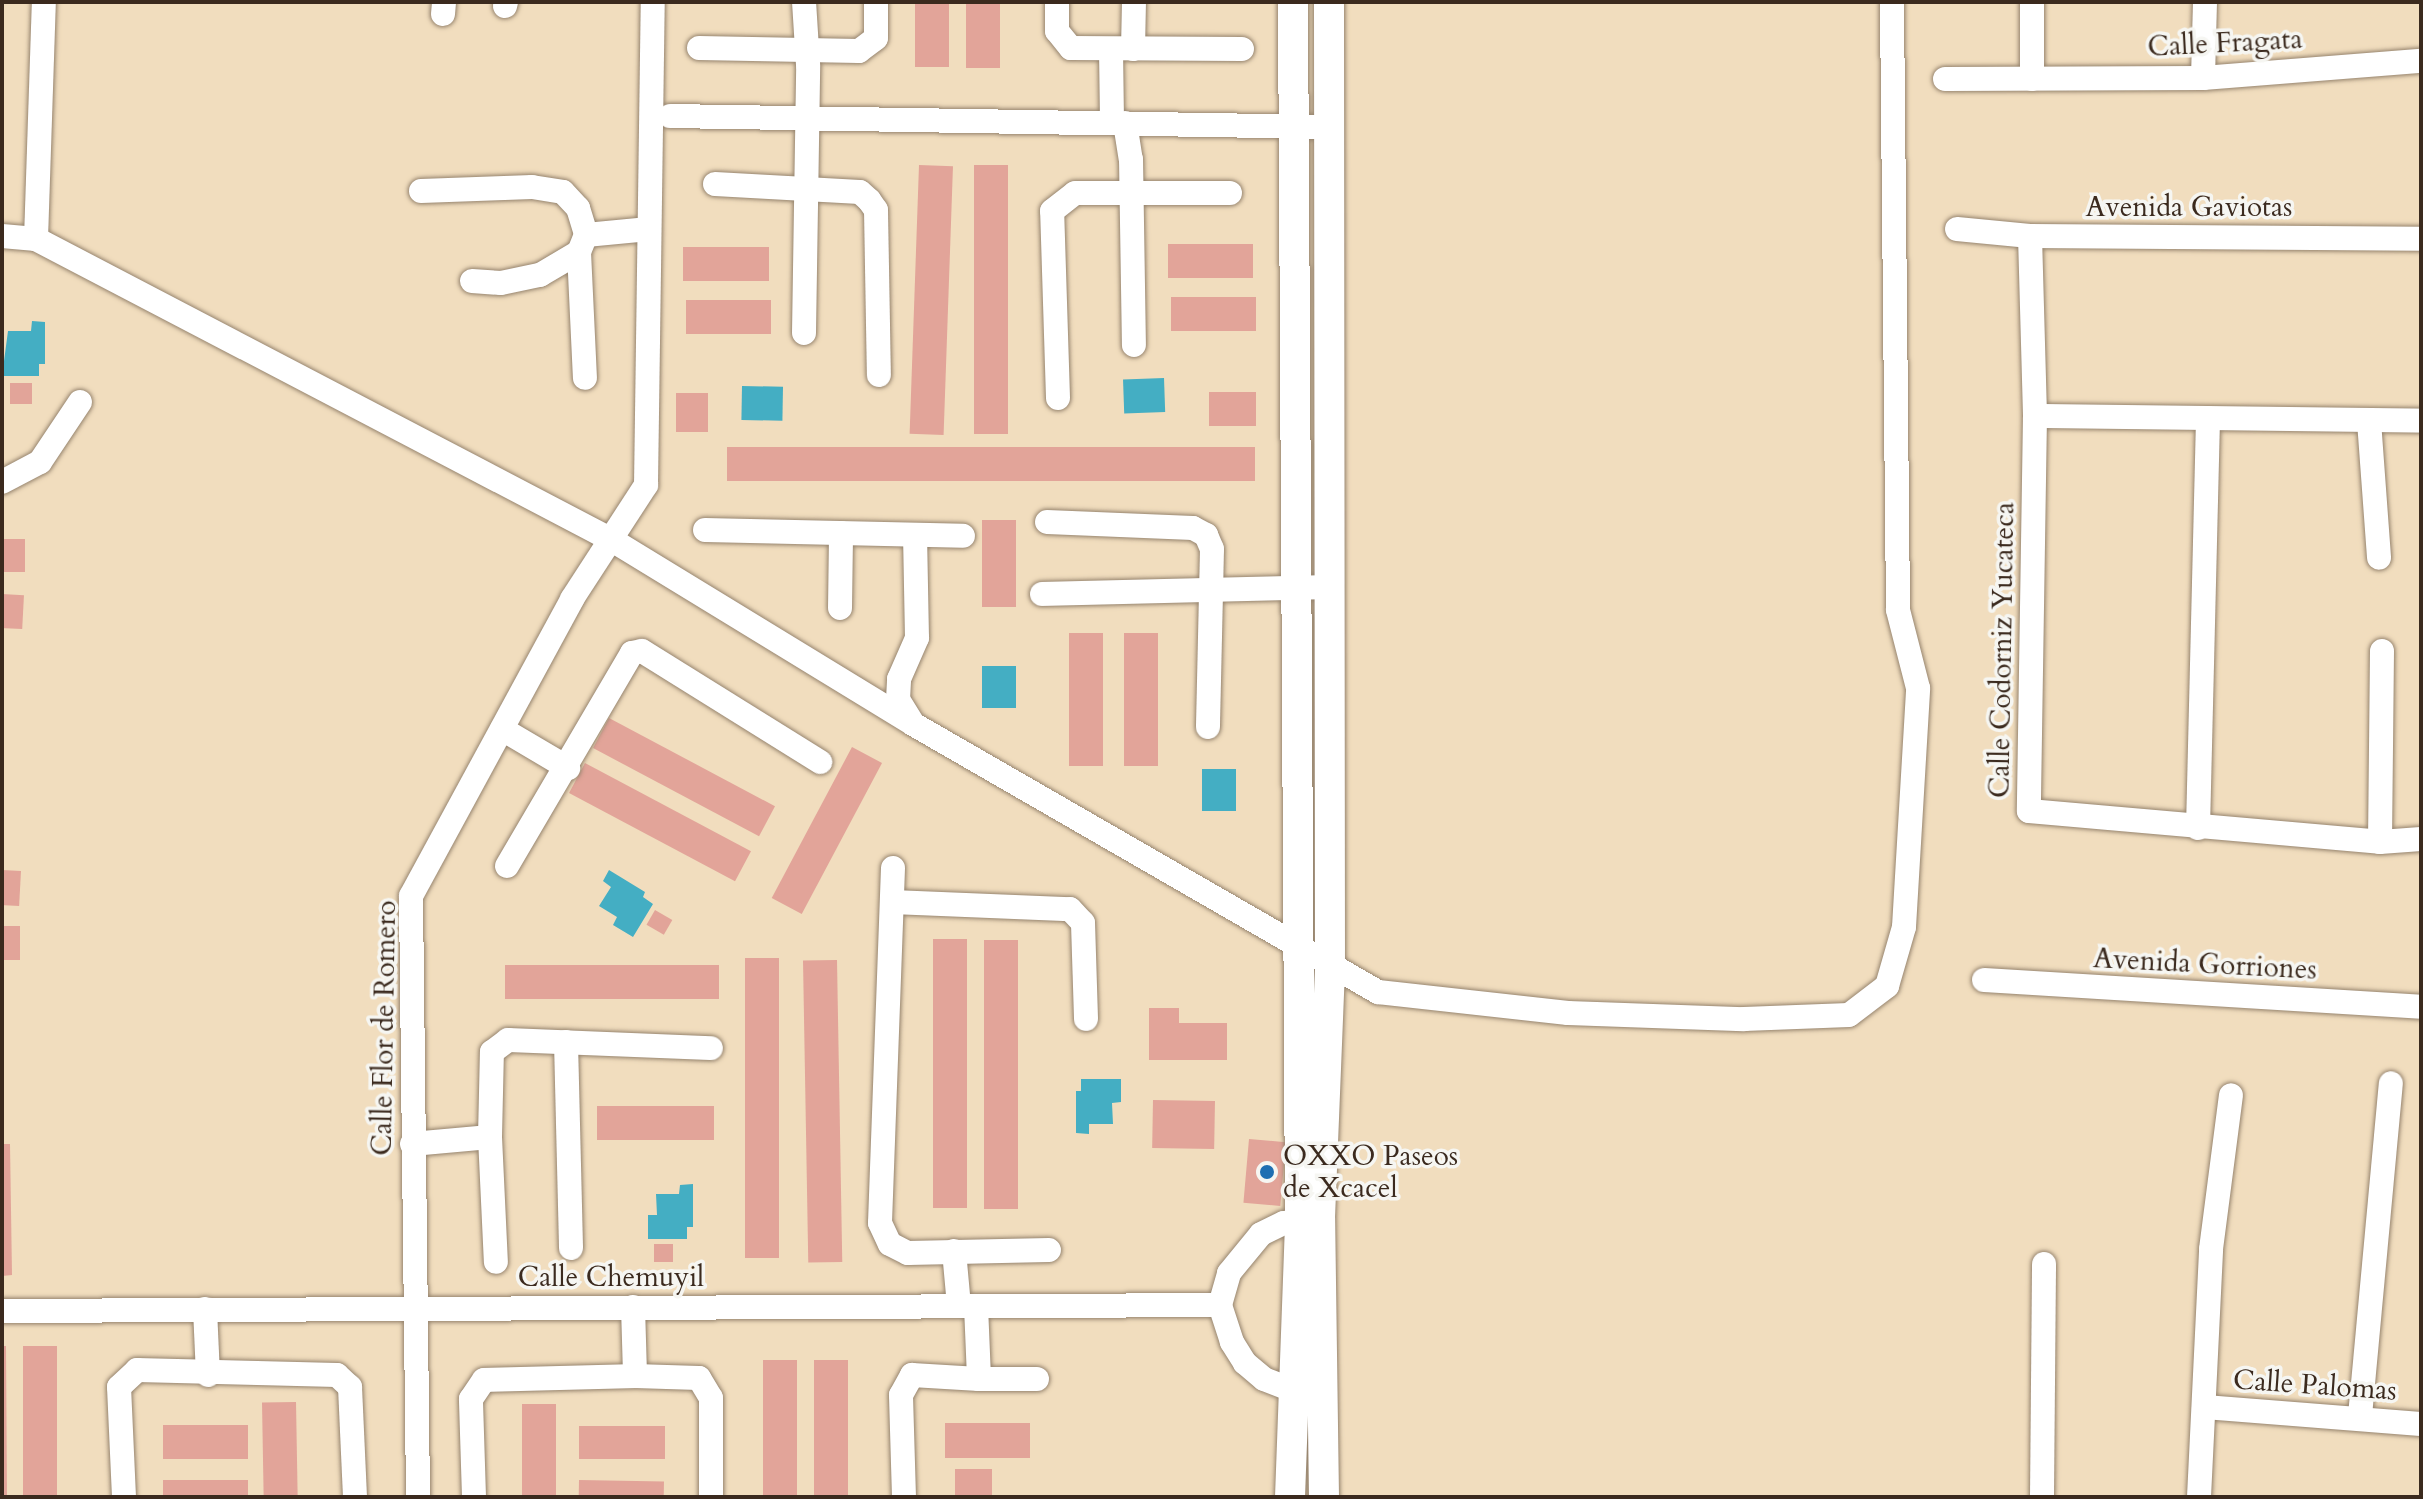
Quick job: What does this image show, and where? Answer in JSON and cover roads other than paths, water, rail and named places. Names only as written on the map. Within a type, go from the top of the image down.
[{"type":"main road","points":[[1293,2],[1298,945],[1310,1219],[1310,1397],[1324,1497]]},
{"type":"main road","points":[[1310,1219],[1330,966],[1329,2]]},
{"type":"main road","points":[[1290,1497],[1310,1397]]},
{"type":"street","points":[[36,239],[44,2]]},
{"type":"street","name":"Calle Flor de Romero","points":[[418,1497],[413,1308],[411,896],[572,599],[646,485],[653,2]]},
{"type":"street","points":[[804,2],[804,333]]},
{"type":"street","points":[[699,48],[870,46],[876,38],[876,2]]},
{"type":"street","points":[[1057,2],[1062,41],[1071,48],[1242,49]]},
{"type":"street","points":[[1134,2],[1122,49],[1118,123],[1129,192],[1134,345]]},
{"type":"street","points":[[2,236],[36,239],[612,540],[913,724],[1378,992],[1568,1013],[1744,1019],[1849,1015],[1887,986],[1904,927],[1918,688],[1898,610],[1892,2]]},
{"type":"street","points":[[2032,2],[2032,79]]},
{"type":"street","points":[[2203,78],[2205,2]]},
{"type":"street","name":"Calle Fragata","points":[[1945,79],[2203,78],[2421,61]]},
{"type":"street","points":[[670,116],[1327,127]]},
{"type":"street","points":[[715,184],[860,192],[876,210],[879,375]]},
{"type":"street","points":[[421,191],[532,187],[563,192],[578,208],[582,244],[585,378]]},
{"type":"street","points":[[1058,398],[1052,211],[1075,193],[1230,193]]},
{"type":"street","points":[[472,281],[501,283],[540,275],[582,244],[649,229]]},
{"type":"street","name":"Avenida Gaviotas","points":[[1957,229],[2030,236],[2421,239]]},
{"type":"street","name":"Calle Codorniz Yucateca","points":[[2030,236],[2035,416],[2029,811],[2380,842],[2421,839]]},
{"type":"street","points":[[2,482],[40,462],[80,402]]},
{"type":"street","points":[[2035,416],[2421,421]]},
{"type":"street","points":[[2198,828],[2208,418]]},
{"type":"street","points":[[2369,421],[2379,558]]},
{"type":"street","points":[[1047,522],[1193,528],[1206,535],[1212,549],[1208,727]]},
{"type":"street","points":[[705,530],[963,536]]},
{"type":"street","points":[[840,608],[841,533]]},
{"type":"street","points":[[913,724],[898,700],[899,679],[917,638],[915,535]]},
{"type":"street","points":[[1042,594],[1328,587]]},
{"type":"street","points":[[507,866],[568,768],[625,658],[642,651],[820,762]]},
{"type":"street","points":[[2380,842],[2382,651]]},
{"type":"street","points":[[502,729],[568,768]]},
{"type":"street","points":[[893,868],[880,1223],[890,1244],[908,1253],[1049,1250]]},
{"type":"street","points":[[892,902],[1070,909],[1083,923],[1086,1019]]},
{"type":"street","name":"Avenida Gorriones","points":[[1984,980],[2421,1007]]},
{"type":"street","points":[[566,1042],[571,1248]]},
{"type":"street","points":[[496,1262],[490,1137],[492,1052],[498,1043],[566,1042],[711,1048]]},
{"type":"street","points":[[2360,1416],[2391,1083]]},
{"type":"street","points":[[2199,1497],[2211,1249],[2231,1095]]},
{"type":"street","points":[[412,1144],[490,1137]]},
{"type":"street","points":[[1310,1219],[1261,1234],[1242,1251],[1220,1305],[1245,1363],[1264,1379],[1310,1397]]},
{"type":"street","points":[[954,1251],[979,1379]]},
{"type":"street","points":[[2042,1497],[2044,1264]]},
{"type":"street","name":"Calle Chemuyil","points":[[2,1311],[1220,1305]]},
{"type":"street","points":[[633,1307],[635,1376]]},
{"type":"street","points":[[205,1309],[208,1375]]},
{"type":"street","points":[[124,1497],[119,1387],[124,1378],[137,1370],[208,1375],[337,1375],[350,1387],[355,1497]]},
{"type":"street","points":[[904,1497],[901,1395],[912,1375],[1037,1379]]},
{"type":"street","points":[[474,1497],[471,1399],[484,1380],[635,1376],[699,1378],[711,1398],[711,1497]]},
{"type":"street","name":"Calle Palomas","points":[[2204,1407],[2360,1416],[2421,1424]]},
{"type":"water","points":[[32,321],[45,322],[45,364],[39,364],[39,376],[2,376],[8,331],[31,331]]},
{"type":"water","points":[[1164,378],[1165,412],[1124,413],[1123,379]]},
{"type":"water","points":[[742,386],[783,387],[782,421],[741,420]]},
{"type":"water","points":[[982,666],[1016,666],[1016,708],[982,708]]},
{"type":"water","points":[[1202,769],[1236,769],[1236,811],[1202,811]]},
{"type":"water","points":[[609,870],[645,892],[643,897],[653,904],[633,937],[613,925],[617,917],[599,906],[611,887],[603,881]]},
{"type":"water","points":[[1081,1079],[1121,1079],[1121,1102],[1112,1103],[1113,1124],[1089,1124],[1089,1134],[1076,1133],[1076,1091],[1081,1091]]},
{"type":"water","points":[[693,1184],[693,1227],[687,1227],[687,1239],[648,1239],[648,1215],[657,1215],[656,1194],[679,1194],[680,1185]]},
{"type":"place","name":"OXXO Paseos de Xcacel","points":[[1267,1172]]}]
